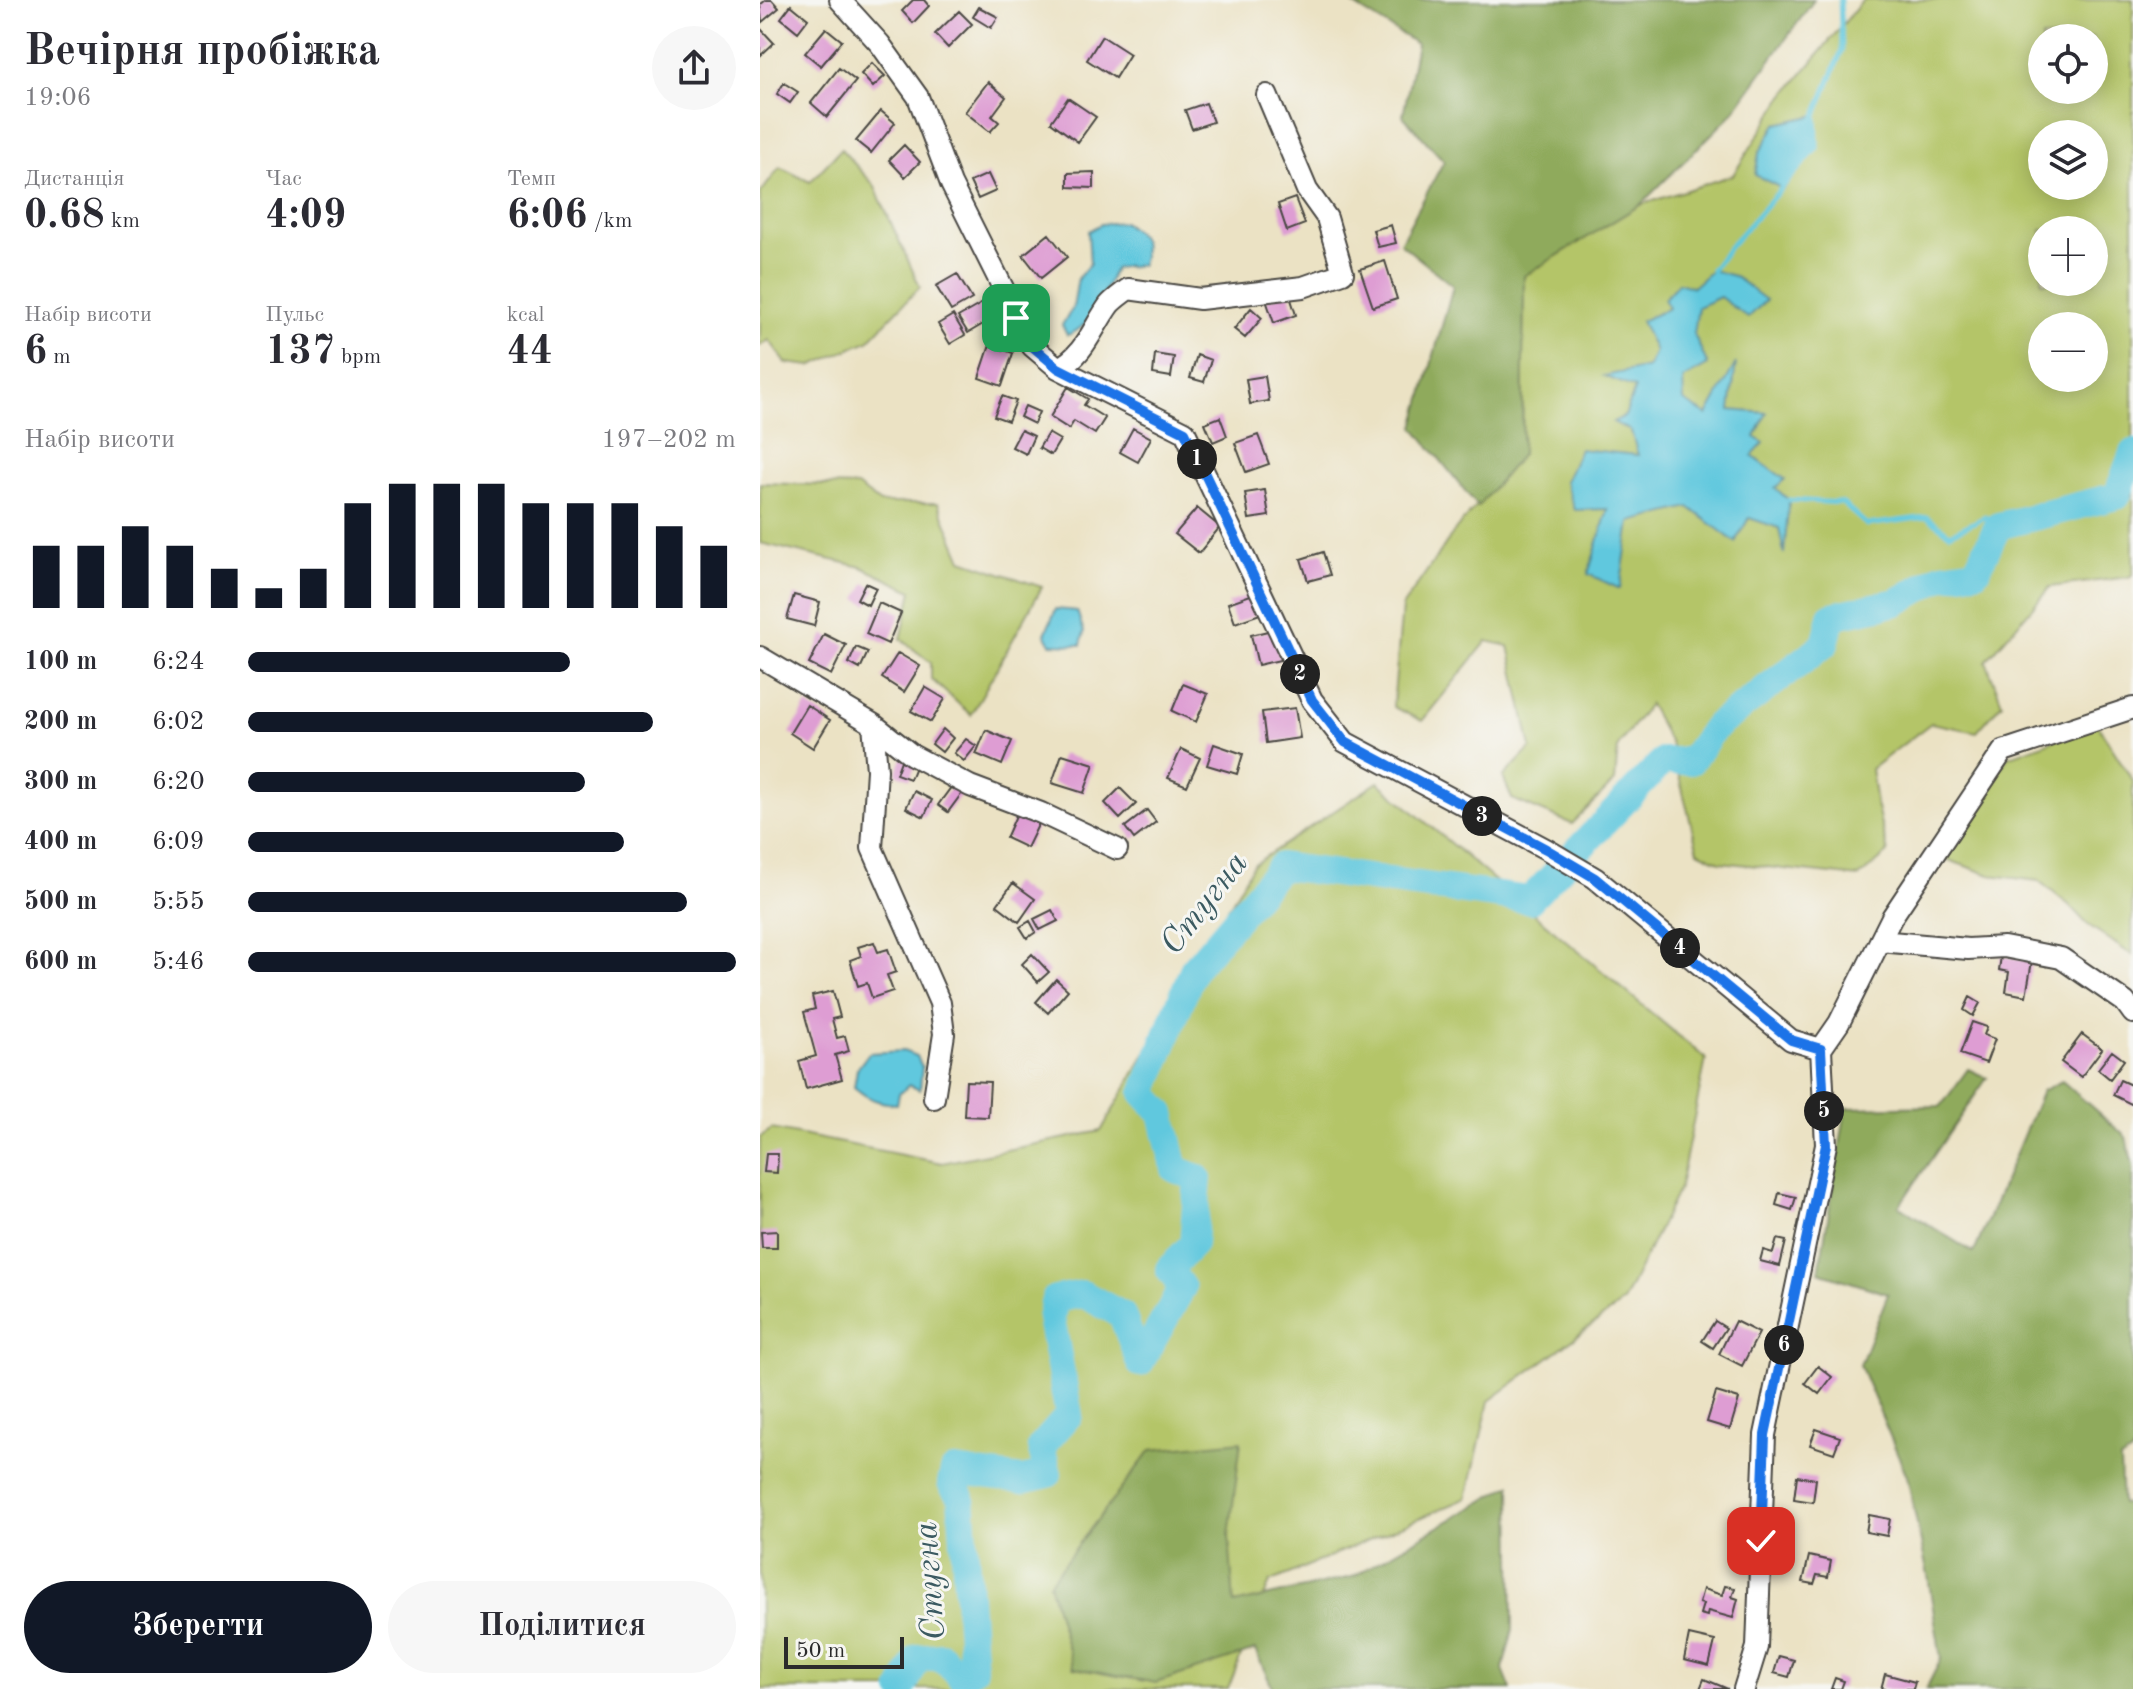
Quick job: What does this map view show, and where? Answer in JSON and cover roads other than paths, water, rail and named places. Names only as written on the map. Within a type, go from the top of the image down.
[{"type":"street","points":[[840,0],[880,44],[918,97],[951,184],[1032,346],[1058,368],[1185,432],[1312,700],[1345,742],[1595,878],[1791,1040],[1821,1049]]},
{"type":"street","points":[[1058,368],[1067,364],[1082,348],[1111,302],[1128,289],[1200,299],[1303,287],[1343,273],[1327,218],[1307,190],[1267,95]]},
{"type":"street","points":[[760,657],[873,724],[912,755],[970,786],[1041,813],[1117,849]]},
{"type":"street","points":[[1744,1689],[1757,1647],[1765,1435],[1826,1145],[1821,1049],[1839,1023],[1892,917],[2003,751],[2133,708]]},
{"type":"street","points":[[873,724],[877,770],[872,848],[940,1003],[944,1034],[934,1098]]},
{"type":"street","points":[[1880,941],[1968,949],[2004,947],[2061,958],[2125,1002],[2133,1013]]},
{"type":"water","points":[[1816,115],[1817,148],[1783,189],[1755,175],[1759,153],[1776,124]]},
{"type":"water","points":[[1123,222],[1142,239],[1141,265],[1115,268],[1091,317],[1067,335],[1062,325],[1073,308],[1078,278],[1090,264],[1088,231],[1101,224]]},
{"type":"water","points":[[1712,270],[1734,276],[1766,300],[1748,318],[1720,297],[1698,307],[1694,334],[1708,365],[1683,379],[1684,401],[1707,415],[1736,363],[1730,410],[1767,413],[1755,437],[1764,443],[1752,456],[1785,479],[1775,488],[1789,500],[1784,554],[1779,528],[1749,518],[1735,542],[1689,507],[1630,522],[1620,589],[1588,574],[1608,509],[1575,510],[1565,482],[1580,449],[1638,455],[1631,431],[1613,422],[1625,416],[1635,388],[1604,376],[1648,367],[1655,351],[1641,321],[1669,308],[1664,299],[1678,283],[1693,287]]},
{"type":"water","points":[[1056,609],[1077,611],[1084,632],[1081,645],[1051,644],[1045,634]]},
{"type":"water","points":[[903,1051],[917,1056],[922,1067],[920,1090],[909,1085],[899,1094],[897,1104],[874,1100],[854,1087],[857,1069],[869,1053]]},
{"type":"waterway","points":[[1712,270],[1817,148],[1816,115],[1842,50],[1840,0]]},
{"type":"waterway","name":"Стугна","points":[[902,1689],[918,1658],[941,1656],[962,1678],[973,1669],[961,1497],[951,1483],[954,1471],[1022,1480],[1048,1474],[1041,1447],[1069,1415],[1051,1318],[1055,1299],[1083,1294],[1122,1315],[1140,1363],[1182,1288],[1169,1269],[1193,1244],[1198,1178],[1175,1169],[1162,1113],[1144,1093],[1193,970],[1281,866],[1530,900],[1663,761],[1691,761],[1715,727],[1825,644],[1832,616],[1897,602],[1941,576],[1976,571],[1998,526],[2117,496],[2133,453]]},
{"type":"waterway","points":[[1789,500],[1842,503],[1867,525],[1927,517],[1950,534],[1985,517],[1998,526]]}]
